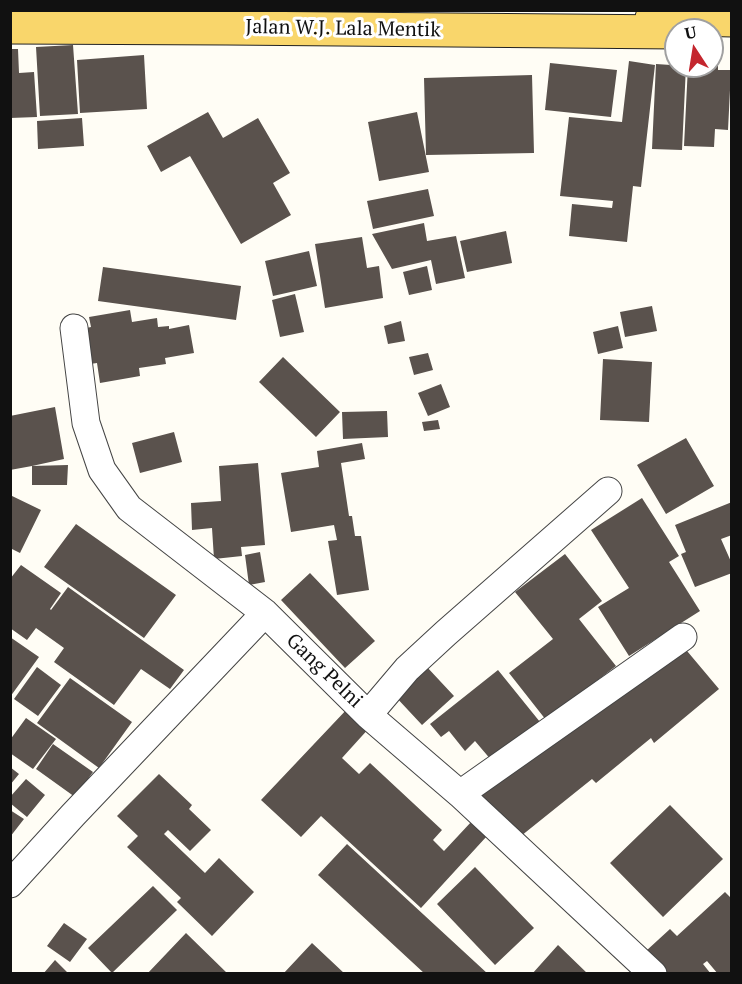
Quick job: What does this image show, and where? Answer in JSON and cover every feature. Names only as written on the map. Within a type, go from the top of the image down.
[{"type":"main road","points":[[329,10],[732,20]]},
{"type":"main road","name":"Jalan W.J. Lala Mentik","points":[[10,27],[664,32]]},
{"type":"street","name":"Gang Pelni","points":[[74,328],[86,423],[102,470],[129,508],[265,613],[368,714],[460,794],[653,974]]},
{"type":"street","points":[[368,714],[407,669],[430,647],[608,491]]},
{"type":"street","points":[[10,885],[73,815],[265,613]]},
{"type":"street","points":[[460,794],[683,637]]},
{"type":"building","points":[[73,45],[78,114],[40,116],[36,47]]},
{"type":"building","points":[[10,49],[18,49],[19,73],[34,72],[37,117],[10,118]]},
{"type":"building","points":[[144,55],[147,109],[80,113],[77,60]]},
{"type":"building","points":[[629,61],[655,65],[641,187],[633,186],[627,242],[569,236],[572,204],[612,208],[613,201],[560,196],[569,117],[622,122]]},
{"type":"building","points":[[550,63],[617,70],[611,117],[545,110]]},
{"type":"building","points":[[656,64],[664,65],[664,78],[685,78],[682,150],[652,149]]},
{"type":"building","points":[[724,70],[731,70],[728,130],[715,129],[714,147],[684,146],[687,78],[724,78]]},
{"type":"building","points":[[532,75],[534,153],[426,155],[424,78]]},
{"type":"building","points":[[208,112],[223,138],[258,118],[290,173],[273,183],[291,215],[241,244],[190,156],[161,172],[147,146]]},
{"type":"building","points":[[417,112],[429,172],[379,181],[368,122]]},
{"type":"building","points":[[82,118],[84,146],[38,149],[37,121]]},
{"type":"building","points":[[428,189],[434,216],[373,229],[367,201]]},
{"type":"building","points":[[424,223],[427,241],[456,236],[465,278],[436,284],[431,260],[392,269],[372,234]]},
{"type":"building","points":[[506,231],[512,263],[467,272],[460,241]]},
{"type":"building","points":[[362,237],[367,268],[379,266],[383,298],[325,308],[315,244]]},
{"type":"building","points":[[309,251],[317,286],[273,296],[265,261]]},
{"type":"building","points":[[427,266],[432,290],[409,295],[403,272]]},
{"type":"building","points":[[103,267],[241,286],[236,320],[98,301]]},
{"type":"building","points":[[295,294],[304,332],[280,337],[272,300]]},
{"type":"building","points":[[652,306],[657,331],[625,337],[620,312]]},
{"type":"building","points":[[130,310],[132,322],[157,318],[158,327],[169,326],[169,329],[189,325],[194,353],[165,358],[166,364],[139,368],[140,376],[100,383],[97,363],[83,365],[77,330],[91,327],[89,317]]},
{"type":"building","points":[[401,321],[405,341],[388,344],[384,326]]},
{"type":"building","points":[[618,326],[623,348],[598,354],[593,332]]},
{"type":"building","points":[[428,353],[433,370],[414,375],[409,357]]},
{"type":"building","points":[[283,357],[340,412],[316,437],[259,382]]},
{"type":"building","points":[[603,359],[652,362],[649,422],[600,420]]},
{"type":"building","points":[[441,384],[450,407],[428,416],[418,393]]},
{"type":"building","points":[[55,407],[64,459],[10,470],[10,416]]},
{"type":"building","points":[[387,411],[388,437],[343,439],[342,412]]},
{"type":"building","points":[[438,420],[440,429],[424,431],[422,422]]},
{"type":"building","points":[[174,432],[182,462],[140,473],[132,443]]},
{"type":"building","points":[[686,438],[714,486],[666,514],[637,465]]},
{"type":"building","points":[[362,443],[365,459],[341,463],[349,516],[352,516],[355,536],[361,536],[369,590],[337,595],[328,541],[337,540],[334,525],[291,532],[281,473],[319,467],[317,451]]},
{"type":"building","points":[[258,463],[265,545],[241,547],[242,556],[214,559],[212,528],[192,530],[191,503],[221,501],[219,466]]},
{"type":"building","points":[[68,465],[67,485],[32,485],[32,466]]},
{"type":"building","points":[[10,495],[41,510],[20,553],[10,548]]},
{"type":"building","points":[[642,498],[679,556],[669,562],[700,611],[629,656],[598,607],[629,588],[591,530]]},
{"type":"building","points":[[732,502],[732,535],[721,539],[732,564],[732,573],[695,587],[681,554],[686,552],[675,525]]},
{"type":"building","points":[[76,524],[176,595],[144,638],[44,567]]},
{"type":"building","points":[[260,552],[265,582],[249,585],[245,555]]},
{"type":"building","points":[[565,554],[602,601],[579,619],[616,666],[546,720],[509,673],[553,639],[515,592]]},
{"type":"building","points":[[21,565],[61,593],[51,610],[68,587],[184,670],[170,689],[141,669],[114,705],[54,662],[64,648],[36,628],[27,640],[10,628],[10,579]]},
{"type":"building","points":[[310,573],[375,641],[345,668],[281,600]]},
{"type":"building","points":[[10,637],[39,657],[10,697]]},
{"type":"building","points":[[682,645],[719,689],[654,743],[651,738],[596,783],[592,779],[516,840],[477,793],[556,736],[560,740]]},
{"type":"building","points":[[426,666],[454,696],[422,725],[394,695]]},
{"type":"building","points":[[37,667],[61,685],[38,716],[14,699]]},
{"type":"building","points":[[498,670],[540,722],[492,761],[475,741],[465,751],[449,731],[441,737],[430,724]]},
{"type":"building","points":[[70,678],[132,722],[99,768],[37,723]]},
{"type":"building","points":[[349,707],[371,726],[342,758],[359,774],[370,763],[442,830],[433,840],[444,851],[472,821],[487,836],[421,908],[321,816],[301,837],[261,800]]},
{"type":"building","points":[[26,718],[56,739],[33,769],[10,753],[10,740]]},
{"type":"building","points":[[53,744],[93,772],[75,797],[36,769]]},
{"type":"building","points":[[10,767],[19,774],[10,785]]},
{"type":"building","points":[[159,774],[192,805],[189,809],[211,830],[190,851],[168,830],[164,834],[205,873],[219,858],[254,892],[212,936],[177,902],[181,898],[127,847],[138,836],[117,816]]},
{"type":"building","points":[[26,779],[45,795],[27,817],[10,803],[10,797]]},
{"type":"building","points":[[670,805],[723,859],[663,917],[610,863]]},
{"type":"building","points":[[10,810],[24,819],[10,837]]},
{"type":"building","points":[[347,844],[488,974],[425,974],[318,875]]},
{"type":"building","points":[[475,867],[534,928],[495,965],[437,904]]},
{"type":"building","points":[[153,886],[177,910],[112,973],[88,948]]},
{"type":"building","points":[[725,892],[732,899],[732,974],[718,974],[707,961],[703,964],[711,974],[666,974],[646,951],[670,929],[677,936]]},
{"type":"building","points":[[64,923],[87,939],[70,962],[47,946]]},
{"type":"building","points":[[186,933],[228,974],[147,974]]},
{"type":"building","points":[[312,943],[345,974],[283,974]]},
{"type":"building","points":[[558,945],[588,974],[532,974]]},
{"type":"building","points":[[55,960],[69,974],[43,974]]}]
